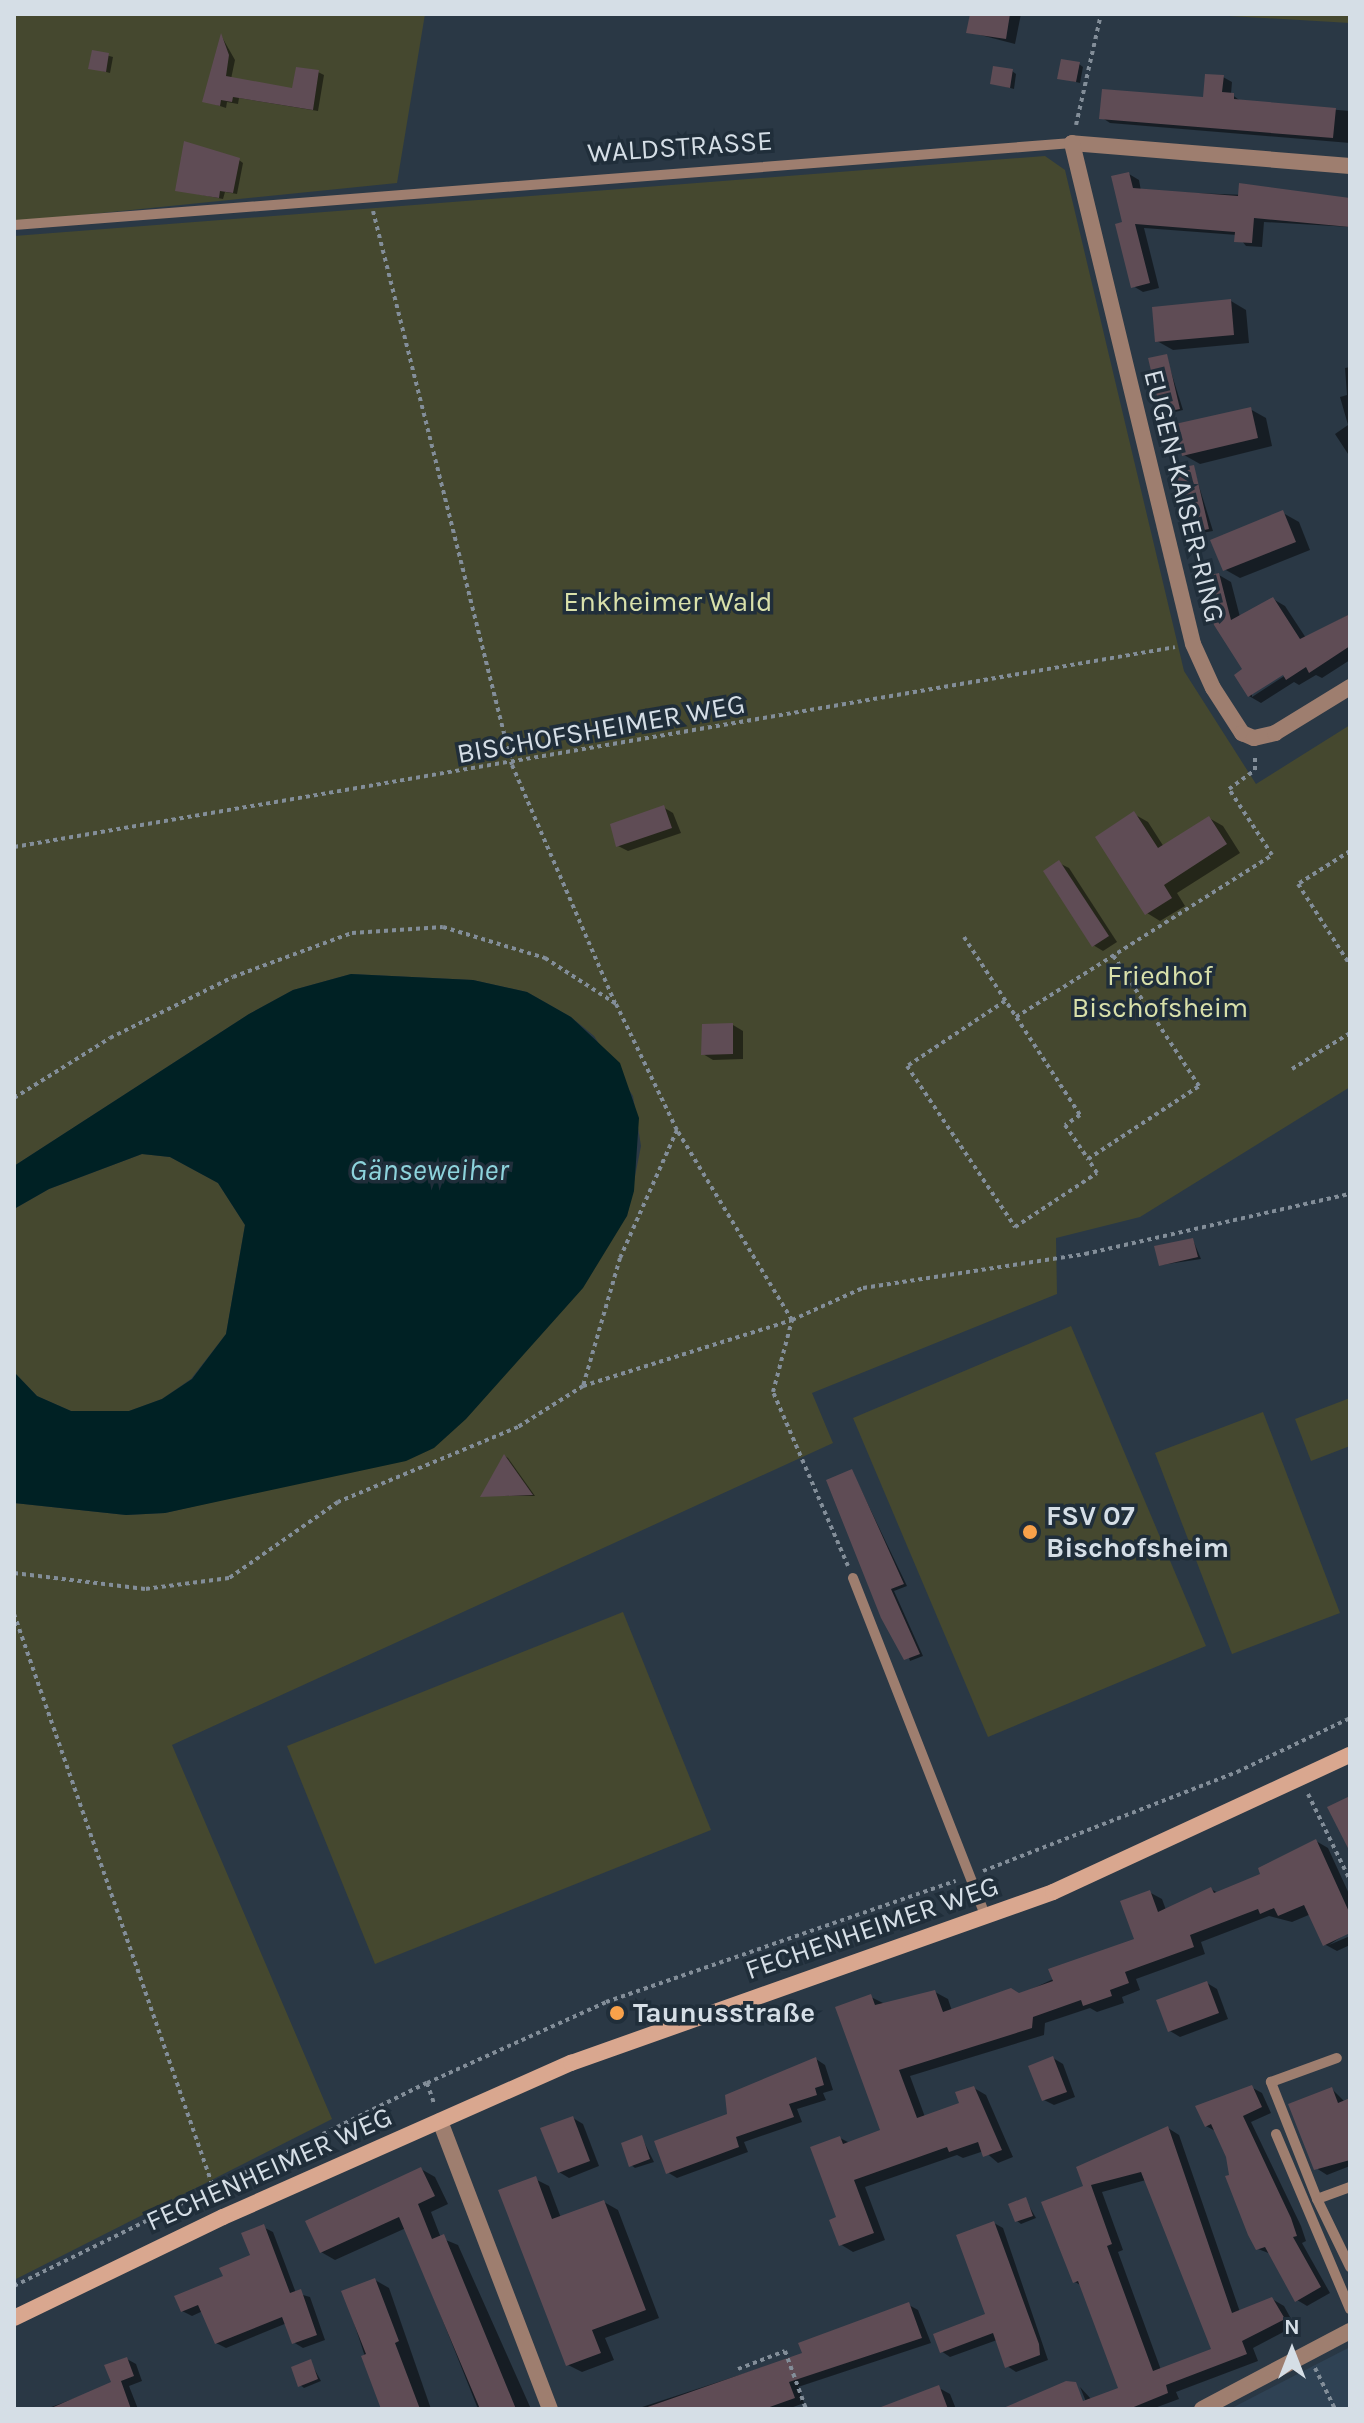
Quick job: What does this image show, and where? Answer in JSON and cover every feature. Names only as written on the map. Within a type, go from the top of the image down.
[{"type":"street","name":"WALDSTRASSE","points":[[1072,143],[1350,166]]},
{"type":"street","name":"EUGEN-KAISER-RING","points":[[1072,143],[1193,644],[1233,721],[1254,738]]},
{"type":"street","points":[[1254,738],[1275,733],[1350,687]]},
{"type":"street","name":"FECHENHEIMER WEG","points":[[14,2318],[223,2217],[440,2121],[666,2026],[986,1917],[1110,1868],[1302,1781],[1350,1755]]},
{"type":"street","points":[[440,2121],[550,2409]]},
{"type":"street","points":[[1202,2409],[1350,2331]]},
{"type":"lane","name":"WALDSTRASSE","points":[[14,225],[1072,143]]},
{"type":"lane","points":[[853,1578],[986,1917]]},
{"type":"lane","points":[[1337,2058],[1271,2082],[1317,2199],[1350,2267]]},
{"type":"lane","points":[[1276,2134],[1317,2242],[1350,2309]]},
{"type":"lane","points":[[1317,2199],[1350,2187]]},
{"type":"path","points":[[1072,143],[1101,14]]},
{"type":"path","points":[[370,197],[512,765],[616,1004],[677,1130],[792,1320],[773,1392],[853,1578]]},
{"type":"path","name":"BISCHOFSHEIMER WEG","points":[[14,847],[512,765],[1193,644]]},
{"type":"path","points":[[1016,1017],[1272,855],[1229,789],[1255,770],[1254,738]]},
{"type":"path","points":[[1350,851],[1298,884],[1350,965]]},
{"type":"path","points":[[14,1098],[110,1038],[220,983],[352,933],[443,927],[545,958],[616,1004]]},
{"type":"path","points":[[964,937],[1080,1115],[1065,1125],[1097,1173],[1015,1227],[907,1066],[1005,1001]]},
{"type":"path","points":[[1088,1159],[1199,1086],[1113,955]]},
{"type":"path","points":[[1292,1069],[1350,1033]]},
{"type":"path","points":[[583,1386],[620,1258],[677,1130]]},
{"type":"path","points":[[15,1574],[145,1589],[229,1578],[338,1502],[518,1427],[583,1386],[792,1320],[863,1288],[1085,1254],[1350,1194]]},
{"type":"path","points":[[14,1614],[213,2185]]},
{"type":"path","points":[[14,2286],[213,2185],[606,2002],[971,1876],[1237,1772],[1350,1718]]},
{"type":"path","points":[[1302,1781],[1350,1880]]},
{"type":"path","points":[[738,2369],[785,2351],[806,2409]]},
{"type":"path","points":[[1309,2354],[1335,2409]]},
{"type":"shaded area","points":[[1350,2347],[1350,2409],[1230,2409]]},
{"type":"green space","points":[[14,14],[425,14],[397,183],[14,222]]},
{"type":"green space","points":[[1195,14],[1350,14],[1350,23]]},
{"type":"green space","name":"Enkheimer Wald","points":[[1045,156],[1065,170],[1184,671],[1256,784],[1350,725],[1350,1087],[1140,1217],[1056,1238],[1057,1294],[812,1393],[833,1443],[172,1745],[332,2119],[14,2280],[14,1503],[126,1515],[165,1513],[295,1483],[627,1216],[641,1146],[633,1096],[594,1036],[571,1017],[527,992],[473,980],[351,974],[293,990],[249,1014],[14,1166],[14,236]]},
{"type":"green space","points":[[142,1154],[170,1157],[218,1183],[245,1225],[226,1334],[191,1379],[162,1399],[129,1411],[71,1411],[37,1396],[14,1372],[14,1209],[49,1189]]},
{"type":"green space","name":"FSV 07 Bischofsheim","points":[[1071,1326],[1206,1646],[988,1737],[853,1418]]},
{"type":"green space","points":[[1350,1398],[1350,1446],[1311,1461],[1295,1419]]},
{"type":"green space","points":[[1263,1412],[1340,1613],[1232,1654],[1155,1453]]},
{"type":"green space","points":[[623,1612],[711,1830],[375,1964],[287,1746]]},
{"type":"water","name":"Gänseweiher","points":[[351,974],[473,980],[527,992],[571,1017],[620,1063],[639,1118],[634,1191],[627,1216],[583,1288],[466,1419],[434,1448],[406,1461],[165,1513],[126,1515],[14,1503],[14,1372],[37,1396],[71,1411],[129,1411],[162,1399],[192,1379],[226,1334],[245,1225],[218,1183],[170,1157],[142,1154],[49,1189],[14,1209],[14,1166],[249,1014],[293,990]]},
{"type":"building","points":[[970,14],[1010,14],[1006,39],[966,33]]},
{"type":"building","points":[[221,33],[229,55],[226,76],[292,88],[296,67],[319,70],[313,110],[233,97],[232,102],[221,100],[220,106],[202,102]]},
{"type":"building","points":[[92,50],[109,53],[106,72],[88,69]]},
{"type":"building","points":[[1061,59],[1080,62],[1076,82],[1057,79]]},
{"type":"building","points":[[993,66],[1013,69],[1010,88],[990,84]]},
{"type":"building","points":[[1205,74],[1224,75],[1222,92],[1234,93],[1234,99],[1336,108],[1333,138],[1099,119],[1102,89],[1203,97]]},
{"type":"building","points":[[184,141],[240,158],[233,193],[220,191],[219,198],[175,191]]},
{"type":"building","points":[[1129,172],[1133,188],[1238,196],[1239,183],[1350,198],[1350,227],[1254,218],[1252,243],[1234,242],[1235,232],[1135,224],[1150,283],[1131,288],[1115,224],[1122,222],[1111,176]]},
{"type":"building","points":[[1231,299],[1234,335],[1155,342],[1152,307]]},
{"type":"building","points":[[1167,354],[1180,409],[1161,413],[1148,358]]},
{"type":"building","points":[[1251,407],[1258,438],[1182,456],[1175,424]]},
{"type":"building","points":[[1194,465],[1209,529],[1190,533],[1175,469]]},
{"type":"building","points":[[1283,510],[1296,542],[1223,571],[1210,540]]},
{"type":"building","points":[[1219,573],[1231,620],[1273,597],[1300,639],[1350,614],[1350,646],[1309,673],[1306,667],[1286,680],[1283,675],[1248,697],[1234,675],[1242,669],[1214,625],[1202,577]]},
{"type":"building","points":[[664,805],[672,828],[616,847],[610,824]]},
{"type":"building","points":[[1134,811],[1158,848],[1209,816],[1227,844],[1164,885],[1172,898],[1145,915],[1095,837]]},
{"type":"building","points":[[1059,860],[1109,936],[1092,947],[1043,871]]},
{"type":"building","points":[[733,1023],[733,1054],[701,1055],[702,1024]]},
{"type":"building","points":[[1193,1238],[1198,1257],[1159,1266],[1154,1246]]},
{"type":"building","points":[[504,1454],[533,1495],[480,1497]]},
{"type":"building","points":[[852,1469],[904,1584],[891,1589],[920,1654],[904,1660],[881,1618],[826,1480]]},
{"type":"building","points":[[1350,1796],[1350,1852],[1327,1807]]},
{"type":"building","points":[[1316,1839],[1350,1914],[1350,1933],[1323,1946],[1304,1905],[1278,1916],[1274,1908],[1260,1914],[1258,1909],[1190,1935],[1194,1947],[1125,1972],[1129,1983],[1110,1990],[1112,1996],[1083,2006],[1081,2000],[1033,2017],[1032,2028],[899,2070],[917,2118],[959,2103],[955,2092],[974,2086],[1002,2150],[983,2157],[978,2142],[949,2152],[947,2147],[854,2180],[874,2233],[839,2246],[829,2220],[836,2217],[810,2147],[840,2136],[843,2144],[880,2130],[835,2007],[871,1994],[875,2005],[935,1990],[943,2012],[1011,1988],[1019,1993],[1053,1981],[1048,1969],[1134,1939],[1120,1901],[1150,1890],[1158,1912],[1211,1887],[1214,1893],[1260,1874],[1258,1868]]},
{"type":"building","points":[[1207,1981],[1219,2013],[1168,2032],[1156,2000]]},
{"type":"building","points":[[1053,2056],[1067,2092],[1042,2101],[1028,2066]]},
{"type":"building","points":[[816,2057],[824,2085],[815,2088],[817,2095],[789,2104],[794,2117],[736,2137],[739,2147],[666,2174],[654,2141],[727,2114],[725,2095]]},
{"type":"building","points":[[1252,2085],[1262,2107],[1243,2116],[1291,2218],[1297,2236],[1293,2237],[1321,2287],[1295,2302],[1265,2247],[1256,2250],[1248,2235],[1225,2176],[1229,2175],[1226,2157],[1211,2124],[1205,2127],[1195,2106]]},
{"type":"building","points":[[1332,2087],[1338,2103],[1350,2098],[1350,2160],[1314,2170],[1288,2104]]},
{"type":"building","points":[[573,2116],[590,2161],[558,2173],[540,2128]]},
{"type":"building","points":[[1168,2126],[1232,2313],[1272,2297],[1285,2319],[1242,2341],[1247,2354],[1166,2385],[1168,2393],[1129,2409],[1001,2409],[1066,2381],[1076,2382],[1083,2401],[1118,2388],[1078,2281],[1073,2283],[1041,2202],[1083,2186],[1076,2167]],"holes":[[[1141,2172],[1211,2349],[1153,2371],[1107,2246],[1112,2244],[1091,2185]]]},
{"type":"building","points":[[642,2135],[650,2159],[629,2167],[621,2143]]},
{"type":"building","points":[[421,2167],[435,2196],[418,2204],[432,2239],[444,2234],[516,2409],[480,2409],[399,2217],[320,2253],[305,2221]]},
{"type":"building","points":[[536,2176],[552,2219],[604,2200],[646,2310],[592,2330],[601,2353],[566,2366],[498,2190]]},
{"type":"building","points":[[1026,2197],[1033,2216],[1015,2222],[1008,2204]]},
{"type":"building","points":[[994,2221],[1039,2344],[1040,2355],[1005,2368],[993,2333],[940,2353],[933,2334],[985,2314],[956,2235]]},
{"type":"building","points":[[264,2224],[290,2293],[301,2289],[317,2335],[292,2344],[282,2317],[215,2344],[198,2305],[181,2312],[174,2296],[223,2276],[219,2268],[250,2255],[241,2233]]},
{"type":"building","points":[[375,2278],[420,2409],[381,2409],[361,2356],[366,2354],[341,2291]]},
{"type":"building","points":[[909,2302],[922,2338],[789,2382],[795,2398],[764,2409],[642,2409],[802,2353],[798,2343]]},
{"type":"building","points":[[127,2357],[134,2376],[121,2381],[131,2409],[49,2409],[111,2382],[104,2365]]},
{"type":"building","points":[[311,2359],[318,2379],[298,2387],[291,2367]]},
{"type":"building","points":[[939,2385],[948,2409],[881,2407]]},
{"type":"place","name":"FSV 07 Bischofsheim","points":[[1030,1532]]},
{"type":"place","name":"Taunusstraße","points":[[617,2013]]},
{"type":"park label","name":"Friedhof Bischofsheim","points":[[1160,992]]}]
